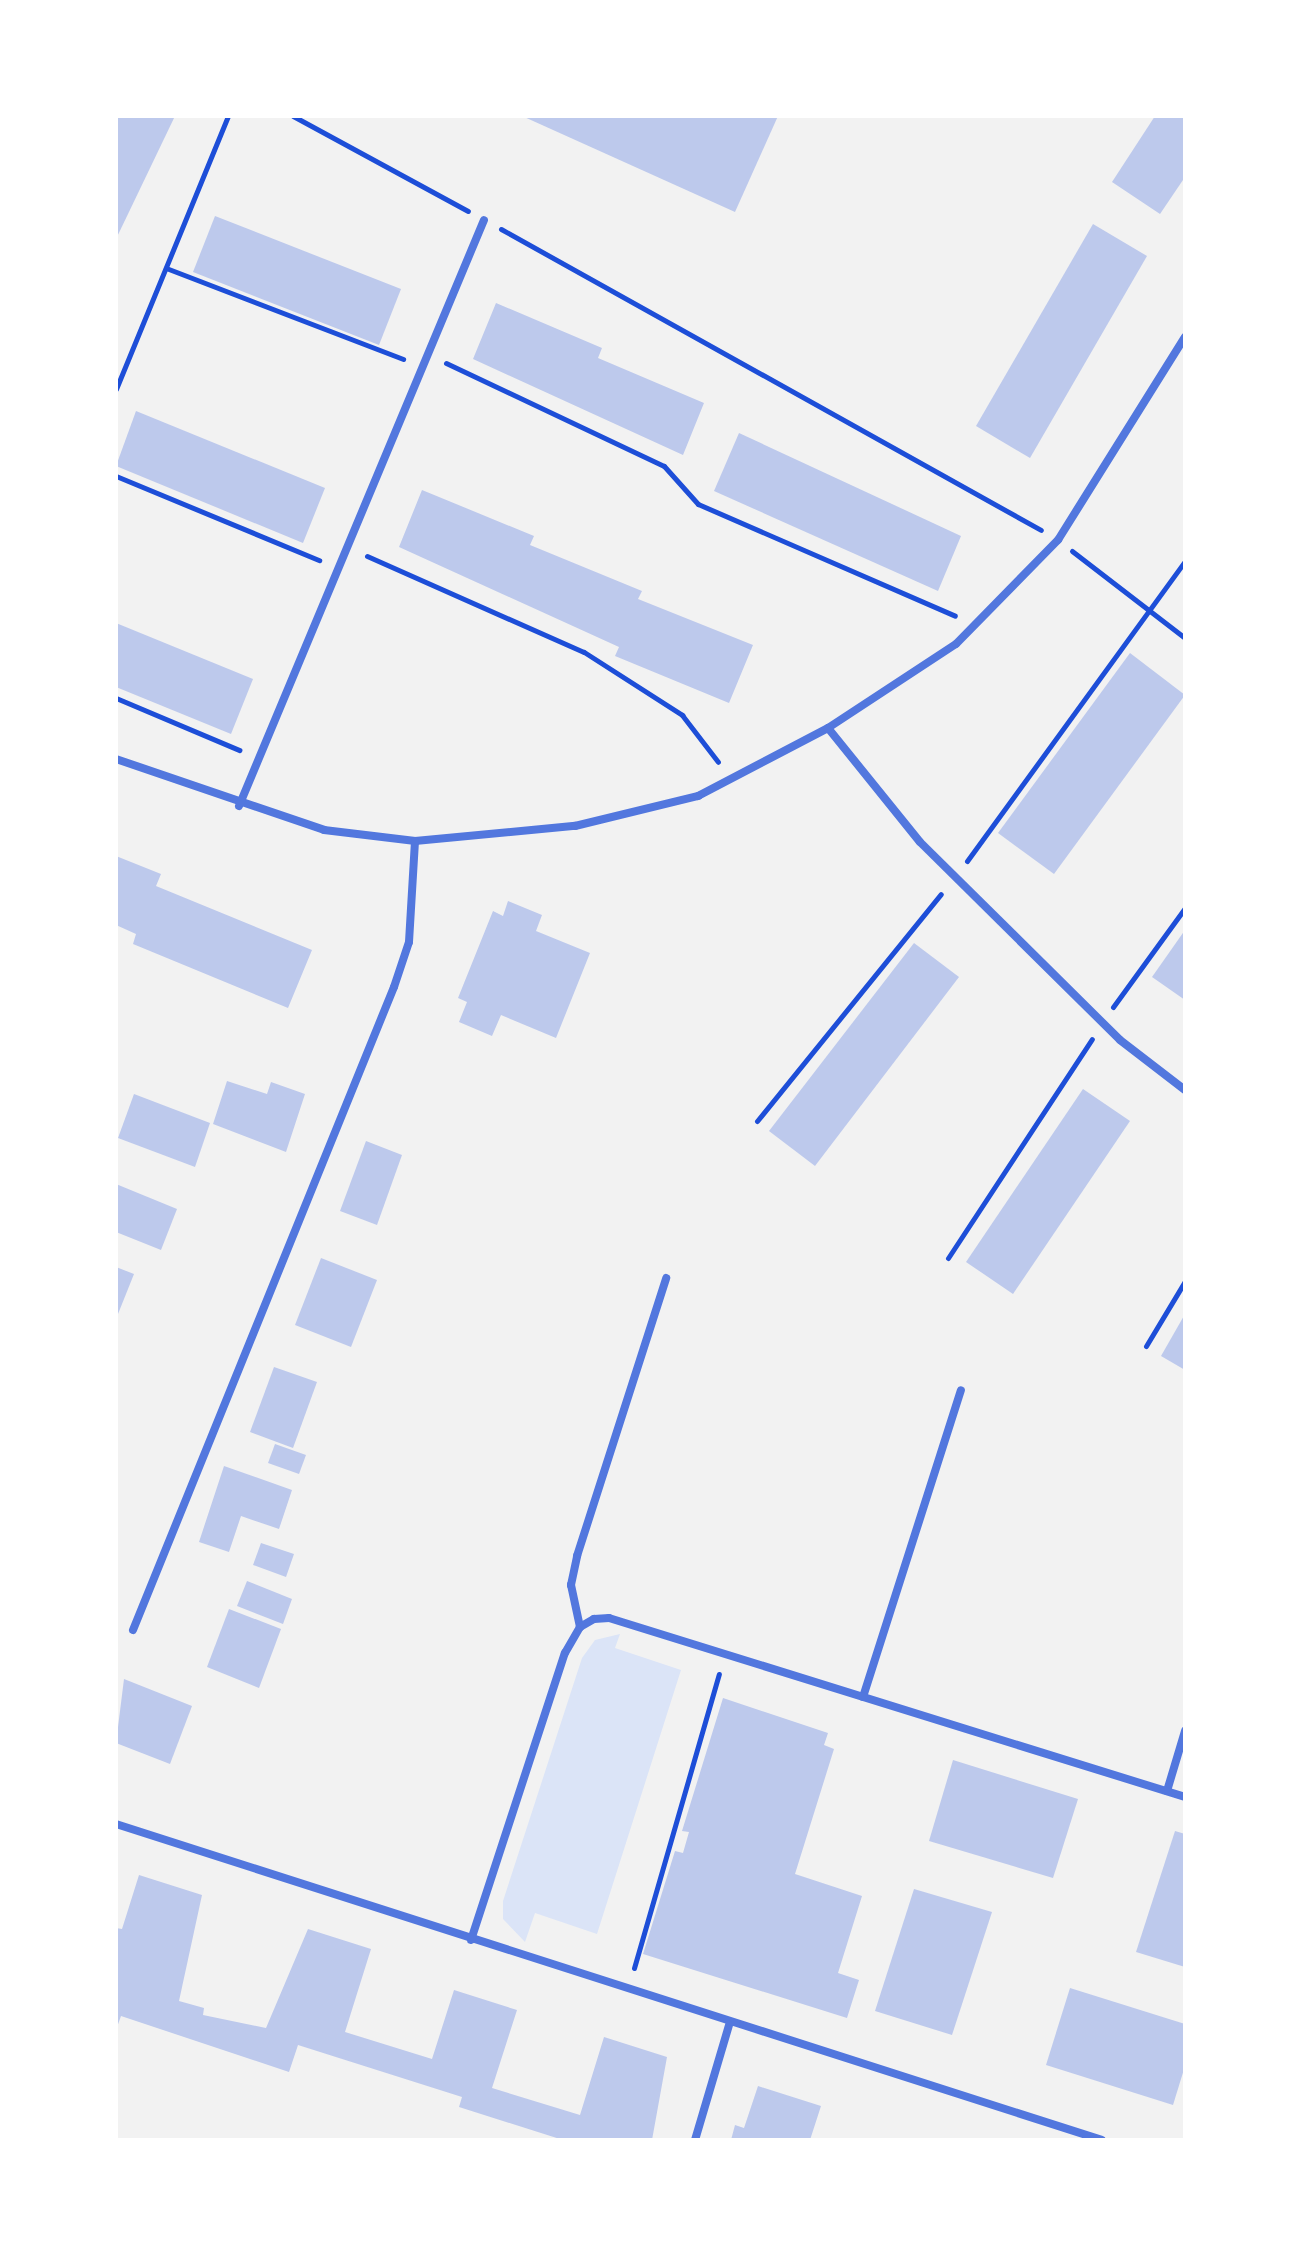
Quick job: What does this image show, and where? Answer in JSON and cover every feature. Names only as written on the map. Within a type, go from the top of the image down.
[{"type":"street","points":[[239,806],[484,220]]},
{"type":"street","points":[[116,759],[239,806],[324,830],[415,841],[634,816],[731,779],[828,728],[975,625],[1058,540],[1185,337]]},
{"type":"street","points":[[828,728],[955,877],[1102,1023],[1185,1090]]},
{"type":"street","points":[[133,1630],[394,987],[409,942],[415,841]]},
{"type":"street","points":[[471,1940],[580,1627],[571,1585],[577,1556],[666,1278]]},
{"type":"street","points":[[863,1697],[961,1390]]},
{"type":"street","points":[[580,1627],[609,1618],[1185,1797]]},
{"type":"street","points":[[1167,1791],[1185,1731]]},
{"type":"street","points":[[116,1824],[729,2025],[1102,2140]]},
{"type":"street","points":[[695,2140],[729,2025]]},
{"type":"path","points":[[116,389],[228,116]]},
{"type":"path","points":[[293,116],[1058,540],[1185,638]]},
{"type":"path","points":[[166,268],[423,367]]},
{"type":"path","points":[[428,355],[664,466],[698,504],[975,625]]},
{"type":"path","points":[[116,476],[338,569]]},
{"type":"path","points":[[347,547],[584,652],[682,715],[731,779]]},
{"type":"path","points":[[757,1121],[955,877],[1151,612],[1185,561]]},
{"type":"path","points":[[116,698],[259,759]]},
{"type":"path","points":[[948,1258],[1102,1023],[1185,908]]},
{"type":"path","points":[[1146,1346],[1185,1281]]},
{"type":"path","points":[[628,1992],[725,1654]]},
{"type":"shaded area","points":[[620,1634],[615,1648],[681,1670],[597,1934],[535,1913],[525,1942],[503,1919],[503,1901],[582,1658],[595,1640]]},
{"type":"building","points":[[116,116],[175,116],[116,239]]},
{"type":"building","points":[[522,116],[778,116],[735,212]]},
{"type":"building","points":[[1155,116],[1185,116],[1185,177],[1160,214],[1112,182]]},
{"type":"building","points":[[215,216],[401,289],[379,345],[193,272]]},
{"type":"building","points":[[1093,224],[1147,256],[1030,458],[976,426]]},
{"type":"building","points":[[496,303],[602,348],[598,358],[704,403],[683,455],[473,359]]},
{"type":"building","points":[[136,411],[325,488],[303,543],[116,466]]},
{"type":"building","points":[[739,433],[961,536],[938,591],[714,491]]},
{"type":"building","points":[[422,490],[534,536],[530,545],[642,591],[638,599],[753,645],[729,703],[615,656],[619,647],[399,547]]},
{"type":"building","points":[[116,623],[253,679],[231,734],[116,687]]},
{"type":"building","points":[[1130,653],[1185,695],[1054,874],[998,833]]},
{"type":"building","points":[[116,856],[161,874],[156,886],[312,950],[288,1008],[133,944],[136,934],[116,925]]},
{"type":"building","points":[[508,901],[542,915],[536,931],[590,953],[556,1038],[501,1015],[492,1036],[459,1022],[467,1002],[458,998],[493,911],[503,916]]},
{"type":"building","points":[[1185,930],[1185,1000],[1152,977]]},
{"type":"building","points":[[914,943],[959,977],[815,1166],[769,1131]]},
{"type":"building","points":[[227,1081],[267,1094],[271,1082],[305,1094],[286,1152],[213,1124]]},
{"type":"building","points":[[1083,1089],[1130,1121],[1013,1294],[966,1262]]},
{"type":"building","points":[[134,1094],[210,1123],[195,1167],[118,1138]]},
{"type":"building","points":[[366,1141],[402,1155],[377,1225],[340,1211]]},
{"type":"building","points":[[116,1184],[177,1209],[161,1250],[116,1232]]},
{"type":"building","points":[[321,1258],[377,1280],[351,1347],[295,1325]]},
{"type":"building","points":[[116,1267],[134,1274],[116,1319]]},
{"type":"building","points":[[1185,1314],[1185,1370],[1161,1356]]},
{"type":"building","points":[[274,1367],[317,1382],[293,1448],[250,1432]]},
{"type":"building","points":[[275,1444],[306,1455],[299,1474],[268,1463]]},
{"type":"building","points":[[224,1466],[292,1490],[279,1529],[241,1516],[229,1552],[199,1542]]},
{"type":"building","points":[[261,1543],[294,1554],[286,1577],[253,1565]]},
{"type":"building","points":[[247,1581],[292,1599],[283,1624],[237,1606]]},
{"type":"building","points":[[229,1609],[281,1629],[259,1688],[207,1667]]},
{"type":"building","points":[[124,1679],[192,1706],[170,1764],[116,1743]]},
{"type":"building","points":[[723,1698],[828,1733],[824,1745],[834,1749],[795,1874],[862,1896],[838,1973],[859,1980],[847,2018],[643,1954],[675,1851],[683,1853],[689,1832],[682,1831]]},
{"type":"building","points":[[953,1760],[1078,1799],[1053,1878],[929,1841]]},
{"type":"building","points":[[1175,1831],[1185,1834],[1185,1967],[1136,1952]]},
{"type":"building","points":[[139,1875],[202,1895],[179,2001],[204,2008],[203,2015],[266,2028],[308,1929],[371,1949],[345,2032],[432,2059],[454,1990],[517,2010],[492,2088],[580,2115],[604,2037],[667,2057],[652,2140],[563,2140],[459,2107],[462,2097],[298,2045],[289,2072],[121,2016],[116,2030],[116,1928],[122,1929]]},
{"type":"building","points":[[914,1889],[992,1912],[952,2035],[875,2011]]},
{"type":"building","points":[[1070,1988],[1185,2024],[1185,2066],[1173,2105],[1046,2065]]},
{"type":"building","points":[[758,2086],[821,2106],[810,2140],[731,2140],[735,2125],[744,2128]]}]
